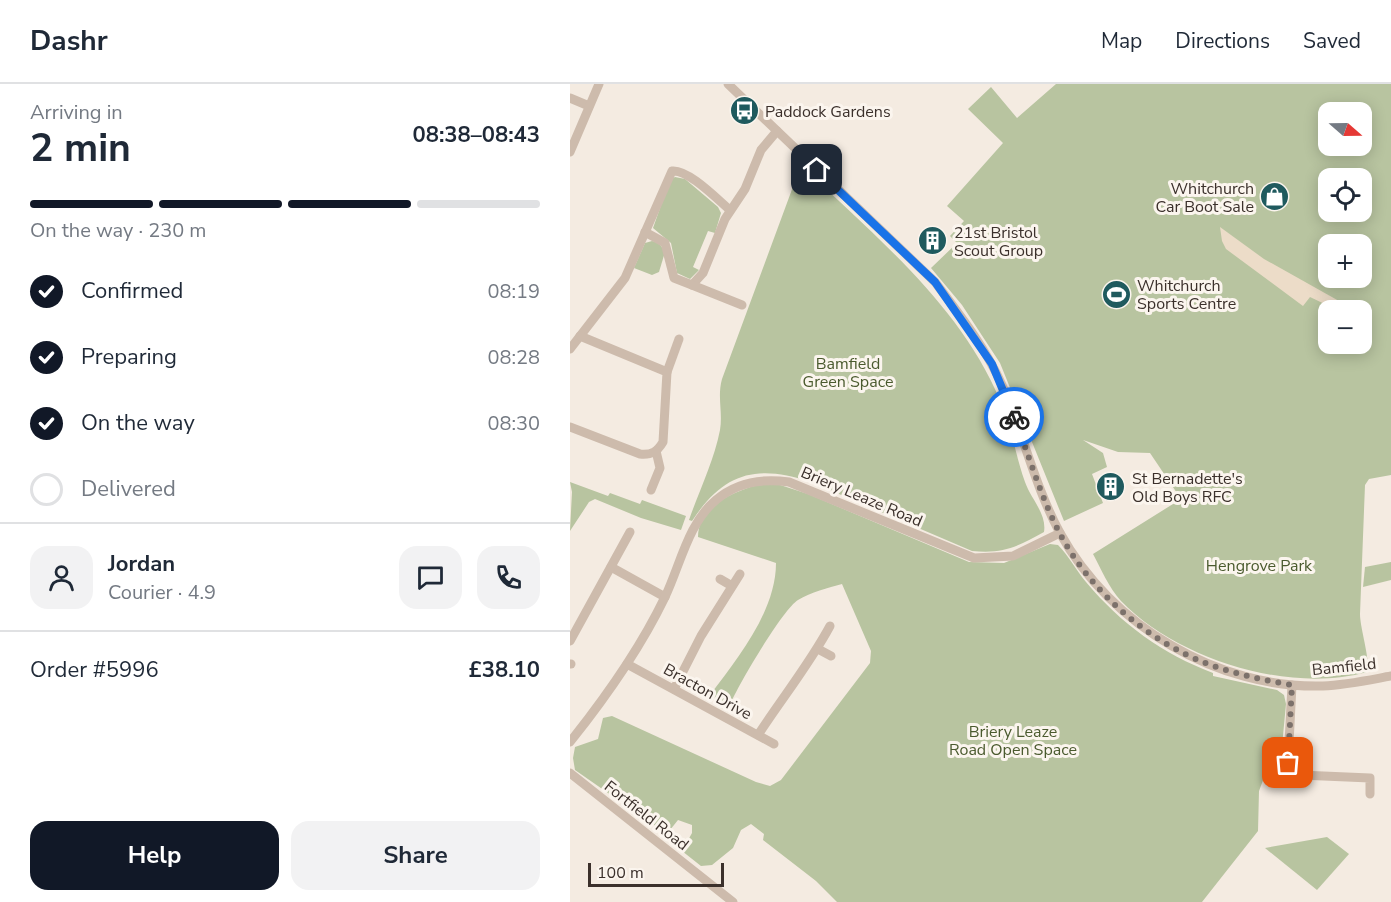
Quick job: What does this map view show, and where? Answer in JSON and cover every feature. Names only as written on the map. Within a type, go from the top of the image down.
[{"type":"street","points":[[570,152],[599,84]]},
{"type":"street","name":"Bamfield","points":[[728,84],[935,282],[958,314],[1002,385],[1044,499],[1060,533],[1081,565],[1113,603],[1163,641],[1205,663],[1227,671],[1292,685],[1349,684],[1391,676]]},
{"type":"street","points":[[570,98],[589,106]]},
{"type":"street","points":[[692,285],[703,273],[730,210],[745,189],[761,150],[777,131]]},
{"type":"street","points":[[570,349],[621,284],[672,171],[678,170],[690,177],[730,210]]},
{"type":"street","points":[[645,232],[665,243],[674,278],[742,305]]},
{"type":"street","points":[[580,336],[667,372]]},
{"type":"street","points":[[570,428],[640,454],[650,454],[656,451],[663,442],[667,372],[680,339]]},
{"type":"street","points":[[651,490],[660,468],[656,451]]},
{"type":"street","name":"Briery Leaze Road","points":[[570,742],[627,664],[665,597],[703,513],[730,490],[759,480],[789,482],[956,553],[974,558],[1013,556],[1060,533]]},
{"type":"street","points":[[570,641],[630,532]]},
{"type":"street","points":[[611,567],[665,597]]},
{"type":"street","points":[[674,689],[701,636],[740,574]]},
{"type":"street","points":[[720,579],[732,586]]},
{"type":"street","points":[[758,735],[818,649],[830,626]]},
{"type":"street","points":[[818,649],[831,657]]},
{"type":"street","name":"Bracton Drive","points":[[627,664],[774,744]]},
{"type":"street","points":[[1292,685],[1288,763],[1291,770],[1300,775],[1370,778],[1370,794]]},
{"type":"street","name":"Fortfield Road","points":[[570,773],[733,902]]},
{"type":"green space","name":"Hengrove Park","points":[[1056,84],[1391,84],[1391,475],[1369,479],[1365,485],[1360,614],[1368,661],[1367,672],[1336,678],[1304,678],[1270,674],[1236,666],[1203,655],[1172,640],[1144,622],[1121,601],[1093,554],[1181,499],[1150,453],[1118,452],[1083,440],[1103,453],[1107,467],[1092,474],[1103,503],[1064,521],[1000,363],[962,305],[931,268],[957,243],[950,236],[964,221],[947,206],[1003,143],[968,109],[991,87],[1017,118]]},
{"type":"green space","name":"Bamfield Green Space","points":[[801,165],[912,273],[962,332],[983,365],[1000,400],[1025,482],[1043,519],[1044,532],[1010,548],[972,551],[811,482],[792,476],[774,474],[743,476],[729,482],[716,492],[692,521],[689,520],[720,430],[722,379]]},
{"type":"green space","points":[[675,177],[685,179],[718,207],[721,213],[715,233],[708,231],[693,267],[699,270],[690,279],[677,273],[671,243],[653,228],[670,180]]},
{"type":"green space","points":[[652,241],[659,243],[665,252],[659,272],[652,275],[634,268],[645,243]]},
{"type":"green space","points":[[570,482],[608,496],[610,493],[640,504],[642,500],[686,516],[681,530],[641,518],[595,499],[589,502],[570,531],[572,492]]},
{"type":"green space","name":"Briery Leaze Road Open Space","points":[[771,482],[808,494],[969,562],[1004,563],[1050,544],[1058,545],[1099,597],[1128,624],[1160,647],[1213,673],[1213,676],[1277,690],[1284,695],[1286,704],[1280,767],[1269,768],[1267,764],[1268,767],[1259,791],[1258,831],[1202,902],[837,902],[816,881],[763,840],[764,834],[751,824],[741,830],[733,848],[712,865],[701,866],[682,851],[692,833],[692,825],[678,820],[670,830],[661,830],[575,770],[573,758],[575,747],[598,739],[603,718],[612,716],[756,782],[770,786],[781,780],[870,663],[871,651],[842,584],[808,595],[791,606],[761,649],[730,705],[710,695],[754,633],[770,599],[776,563],[698,537],[700,525],[706,514],[724,498],[736,492]]},
{"type":"green space","points":[[1391,562],[1391,580],[1363,587],[1365,567]]},
{"type":"green space","points":[[1327,837],[1349,854],[1317,890],[1265,848]]},
{"type":"shaded area","points":[[1220,227],[1264,259],[1337,300],[1318,301],[1310,297],[1303,306],[1226,249]]},
{"type":"way so far","points":[[1014,417],[1044,499],[1060,533],[1081,565],[1113,603],[1163,641],[1205,663],[1227,671],[1292,685],[1288,763]]},
{"type":"place","name":"Paddock Gardens","points":[[744,111]]},
{"type":"place","name":"Whitchurch Car Boot Sale","points":[[1275,197]]},
{"type":"place","name":"21st Bristol Scout Group","points":[[933,241]]},
{"type":"place","name":"Whitchurch Sports Centre","points":[[1116,294]]},
{"type":"place","name":"St Bernadette's Old Boys RFC","points":[[1111,487]]},
{"type":"route","points":[[817,170],[935,282],[992,364],[1014,417]]}]
